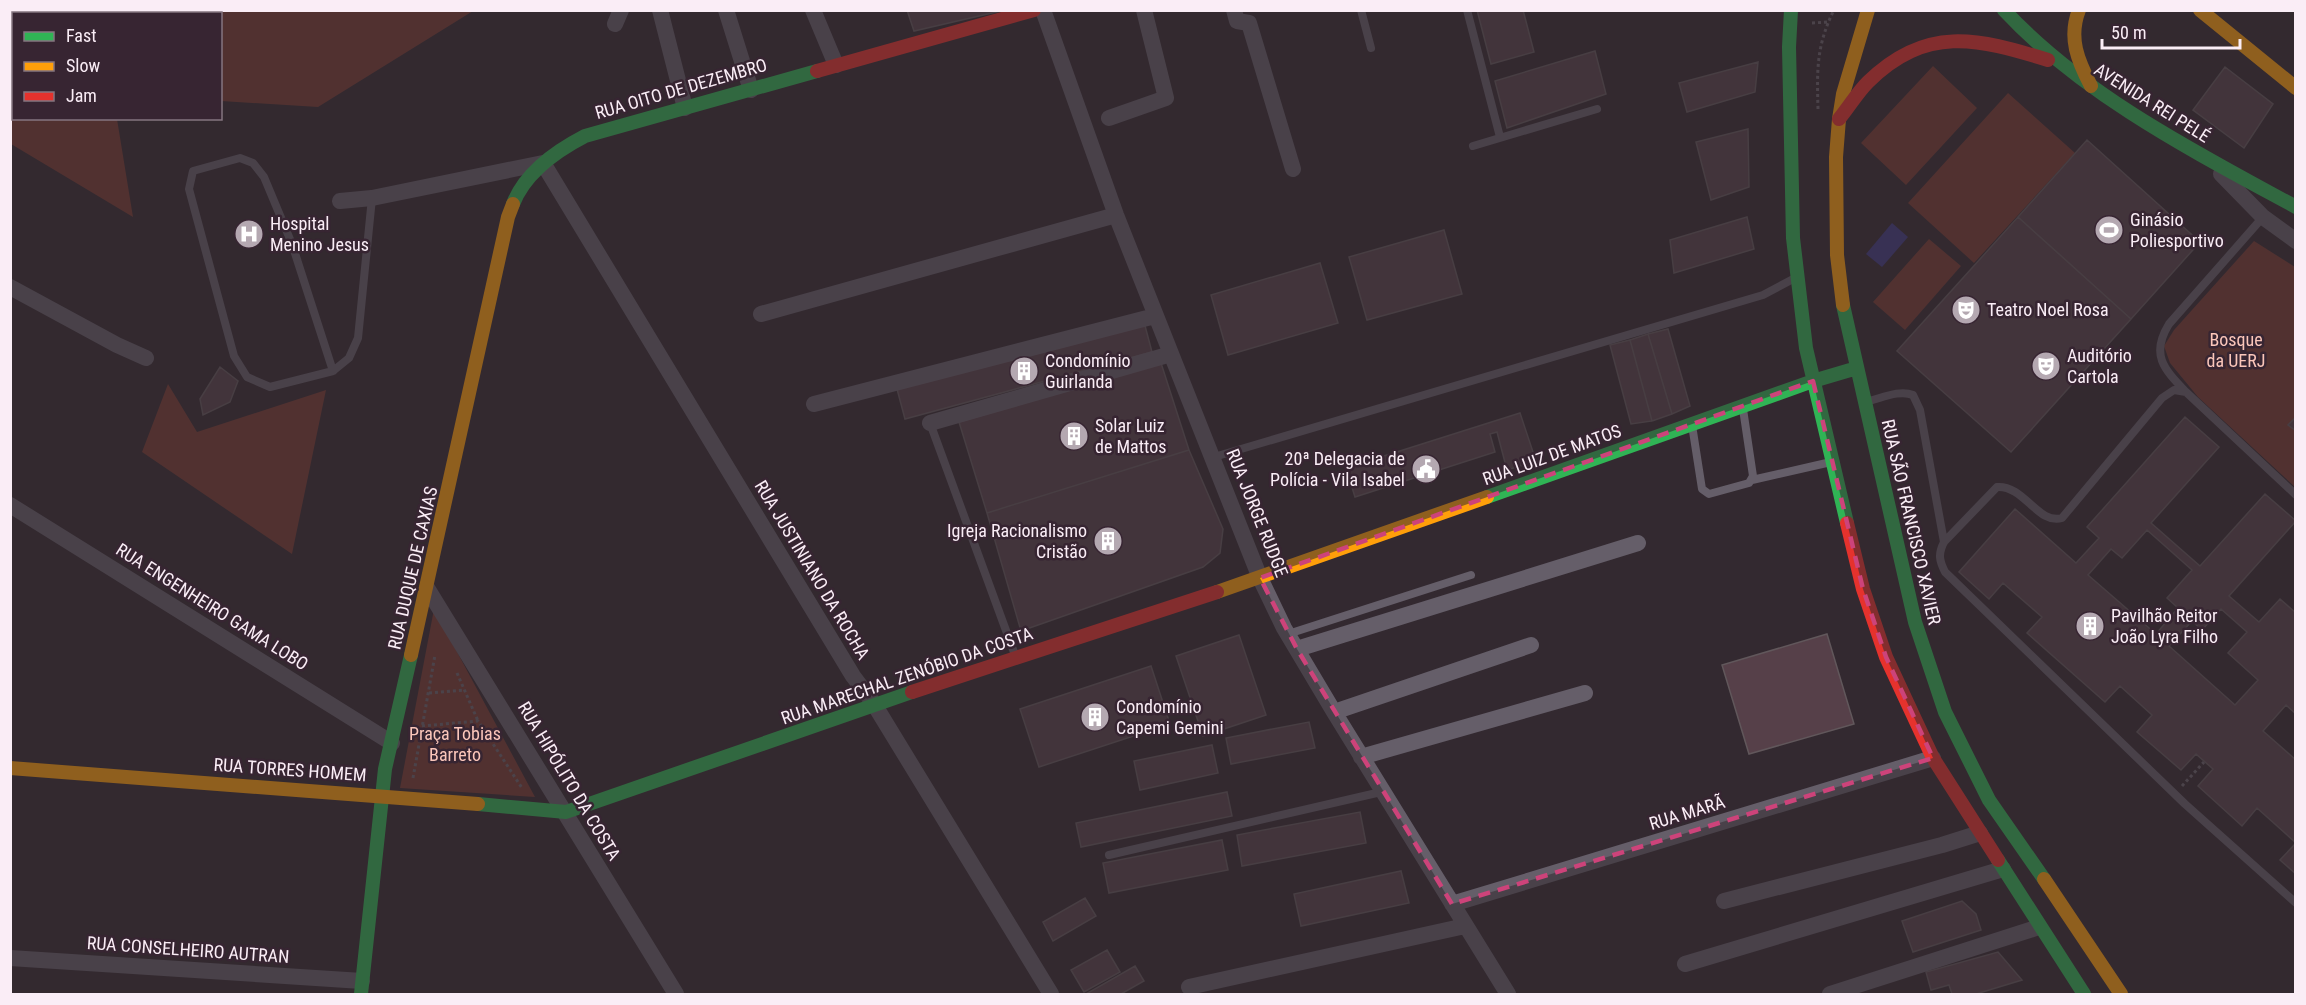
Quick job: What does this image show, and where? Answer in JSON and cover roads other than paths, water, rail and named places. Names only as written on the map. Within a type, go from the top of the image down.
[{"type":"street","points":[[660,10],[685,108]]},
{"type":"street","points":[[726,10],[751,90]]},
{"type":"street","points":[[813,10],[836,65]]},
{"type":"street","name":"RUA OITO DE DEZEMBRO","points":[[340,201],[372,198],[543,163],[567,144],[585,136],[1034,10]]},
{"type":"street","name":"RUA JORGE RUDGE","points":[[1043,10],[1116,215],[1214,457],[1260,578],[1288,634],[1381,792],[1508,994]]},
{"type":"street","points":[[1109,118],[1166,98],[1144,10]]},
{"type":"street","points":[[1234,10],[1237,21],[1249,23],[1293,169]]},
{"type":"street","points":[[1791,10],[1788,47],[1793,238],[1813,381],[1863,589],[1883,648],[1933,758],[2084,994]]},
{"type":"street","name":"RUA SÃO FRANCISCO XAVIER","points":[[1869,10],[1843,94],[1839,119],[1836,157],[1837,255],[1843,303],[1915,622],[1946,712],[1989,800],[2073,914],[2121,994]]},
{"type":"street","name":"AVENIDA REI PELÉ","points":[[2004,10],[2024,33],[2059,64],[2092,88],[2206,158],[2295,207]]},
{"type":"street","points":[[2079,10],[2074,27],[2074,47],[2079,65],[2092,88]]},
{"type":"street","points":[[2200,10],[2295,88]]},
{"type":"street","points":[[1839,119],[1866,84],[1884,67],[1905,53],[1928,44],[1953,40],[1974,40],[2002,46],[2059,64]]},
{"type":"street","points":[[2206,158],[2263,217],[2295,241]]},
{"type":"street","name":"RUA DUQUE DE CAXIAS","points":[[362,988],[381,795],[392,743],[508,217],[517,194],[543,163]]},
{"type":"street","name":"RUA JUSTINIANO DA ROCHA","points":[[543,163],[847,665],[874,704],[1051,994]]},
{"type":"street","points":[[761,314],[1116,215]]},
{"type":"street","points":[[10,287],[117,345],[146,358]]},
{"type":"street","points":[[814,404],[1155,316]]},
{"type":"street","points":[[930,423],[1171,354]]},
{"type":"street","name":"RUA LUIZ DE MATOS","points":[[1260,578],[1813,381],[1857,368]]},
{"type":"street","name":"RUA ENGENHEIRO GAMA LOBO","points":[[10,505],[392,743]]},
{"type":"street","points":[[1297,649],[1638,543]]},
{"type":"street","name":"RUA MARECHAL ZENÓBIO DA COSTA","points":[[566,812],[874,704],[1260,578]]},
{"type":"street","name":"RUA HIPÓLITO DA COSTA","points":[[427,588],[676,994]]},
{"type":"street","points":[[1334,712],[1531,645]]},
{"type":"street","points":[[1361,757],[1585,693]]},
{"type":"street","name":"RUA MARÃ","points":[[1452,904],[1933,758]]},
{"type":"street","name":"RUA TORRES HOMEM","points":[[10,768],[381,795],[566,812]]},
{"type":"street","points":[[1724,901],[1942,845],[1980,833]]},
{"type":"street","points":[[1685,964],[2003,869]]},
{"type":"street","points":[[1189,987],[1465,926]]},
{"type":"street","points":[[1830,994],[2039,927]]},
{"type":"street","name":"RUA CONSELHEIRO AUTRAN","points":[[10,958],[362,988]]},
{"type":"lane","points":[[1361,10],[1371,48]]},
{"type":"lane","points":[[1467,10],[1500,137]]},
{"type":"lane","points":[[1473,146],[1597,109]]},
{"type":"lane","points":[[333,371],[292,244],[264,177],[253,163],[240,158],[193,171],[189,189],[234,356],[247,377],[270,387],[333,371],[349,358],[358,338],[372,198]]},
{"type":"lane","points":[[2263,217],[2169,324],[2161,337],[2159,353],[2165,370],[2186,392],[2295,495]]},
{"type":"lane","points":[[1214,457],[1763,295],[1798,277]]},
{"type":"lane","points":[[2186,392],[2174,390],[2162,398],[2062,518],[2055,520],[2047,517],[2013,489],[1997,487],[1944,542],[1939,551],[1939,560],[1945,572],[2175,794],[2295,903]]},
{"type":"lane","points":[[1865,403],[1907,392],[1913,395],[1920,410],[1944,542]]},
{"type":"lane","points":[[1743,406],[1752,480]]},
{"type":"lane","points":[[930,423],[1016,658]]},
{"type":"lane","points":[[1692,425],[1702,489],[1709,494],[1749,483],[1752,480],[1833,462]]},
{"type":"lane","points":[[1288,634],[1471,575]]},
{"type":"lane","points":[[1110,855],[1381,792]]},
{"type":"place","name":"Ginásio Poliesportivo","points":[[2109,230]]},
{"type":"place","name":"Hospital Menino Jesus","points":[[249,234]]},
{"type":"place","name":"Teatro Noel Rosa","points":[[1966,310]]},
{"type":"place","name":"Auditório Cartola","points":[[2046,366]]},
{"type":"place","name":"Condomínio Guirlanda","points":[[1024,371]]},
{"type":"place","name":"Solar Luiz de Mattos","points":[[1074,436]]},
{"type":"place","name":"20ª Delegacia de Polícia - Vila Isabel","points":[[1426,469]]},
{"type":"place","name":"Igreja Racionalismo Cristão","points":[[1108,541]]},
{"type":"place","name":"Pavilhão Reitor João Lyra Filho","points":[[2090,626]]},
{"type":"place","name":"Condomínio Capemi Gemini","points":[[1095,717]]},
{"type":"park label","name":"Bosque da UERJ","points":[[2236,350]]},
{"type":"park label","name":"Praça Tobias Barreto","points":[[455,744]]}]
